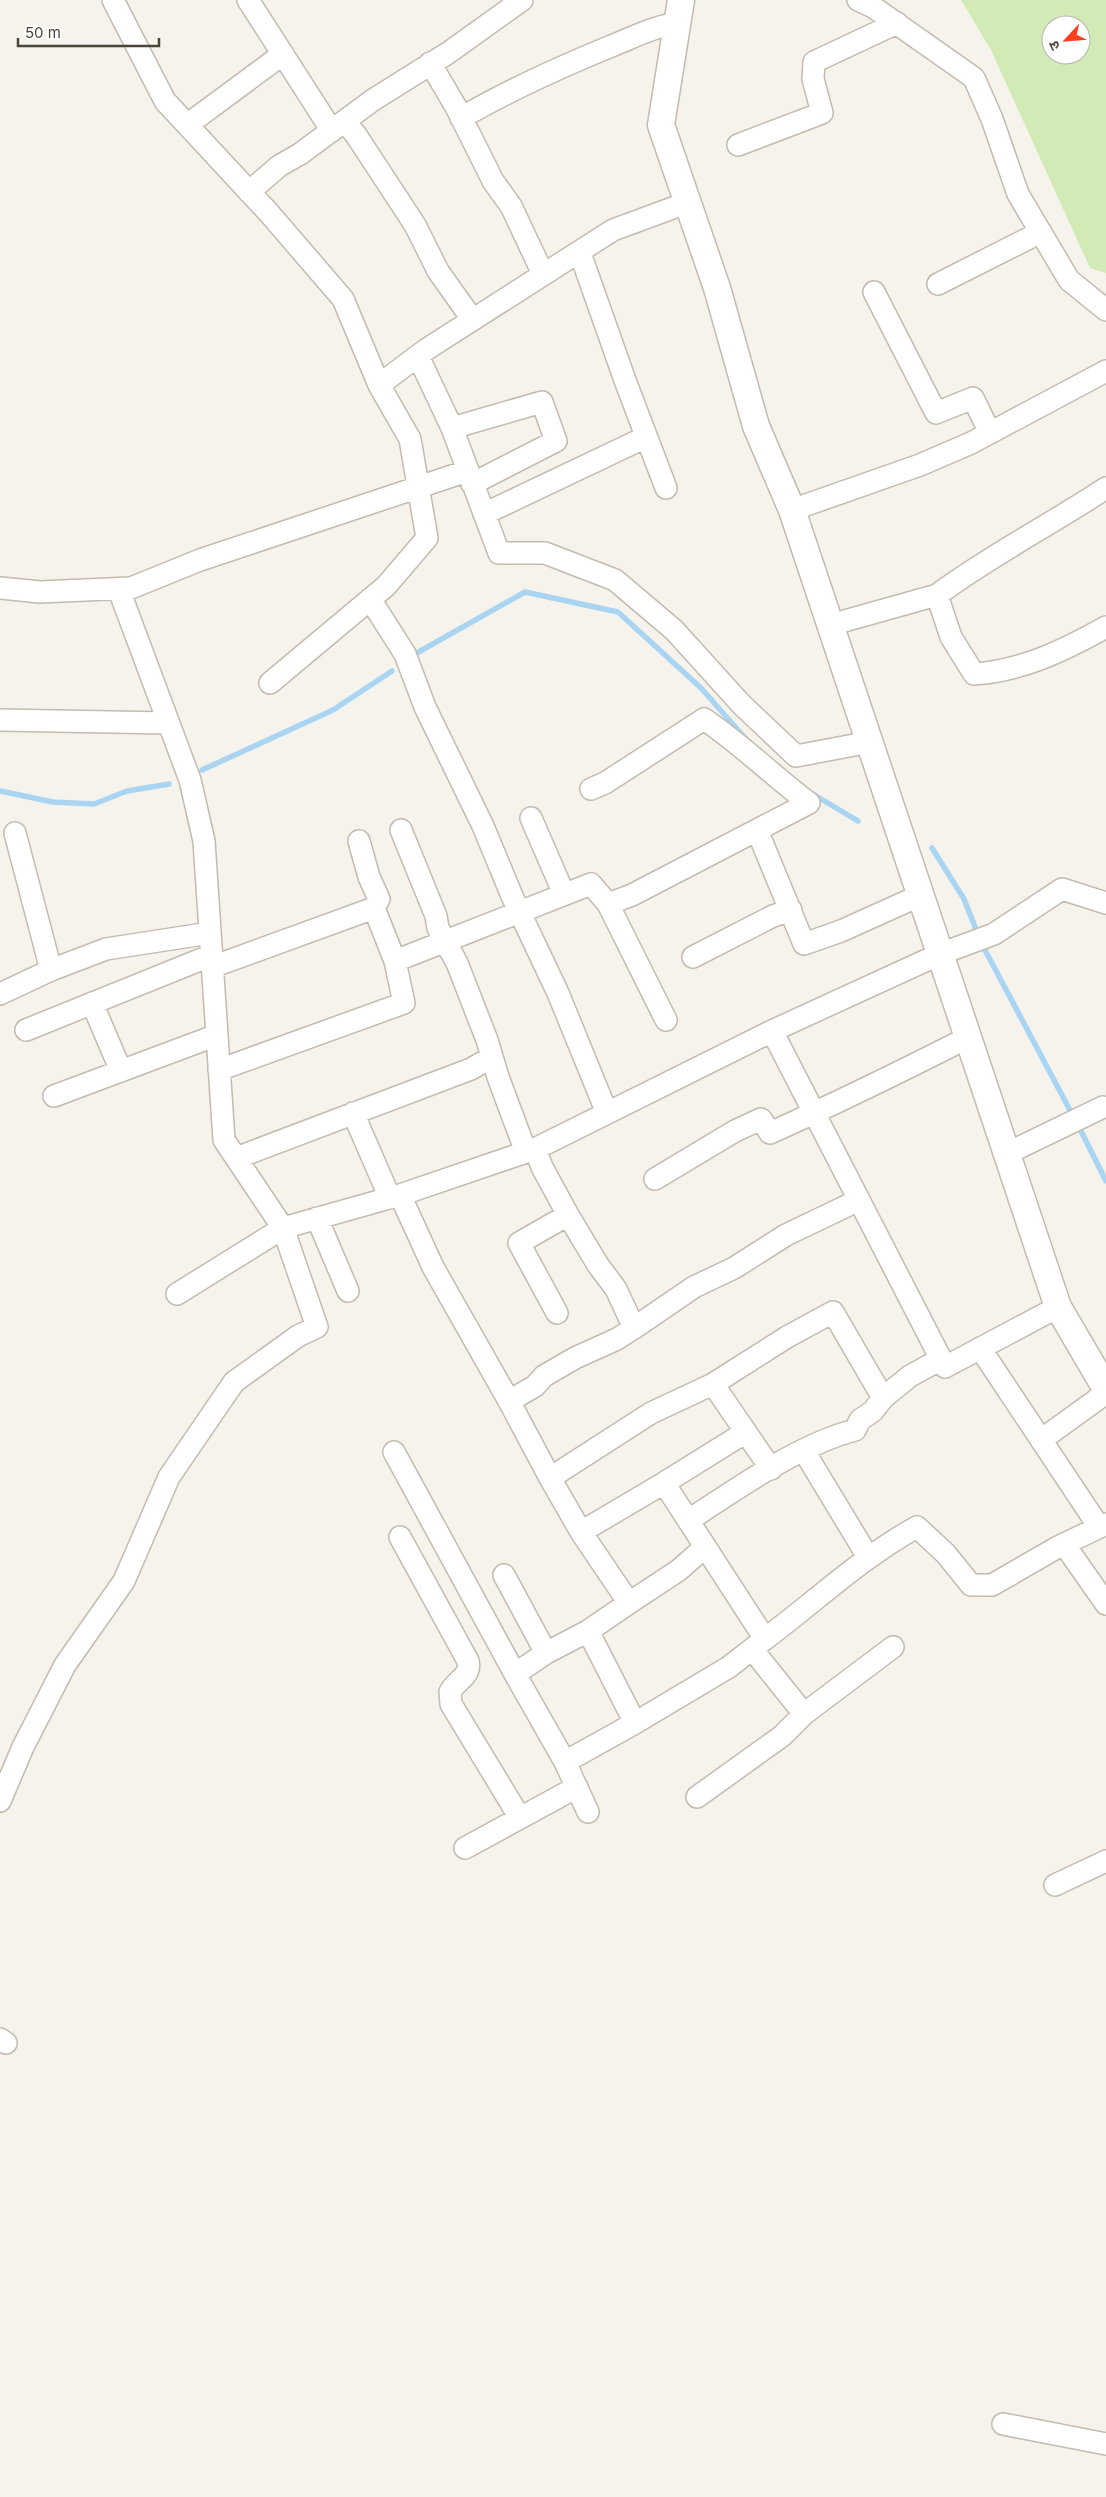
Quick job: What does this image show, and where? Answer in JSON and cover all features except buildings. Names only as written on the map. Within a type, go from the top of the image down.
[{"type":"street","points":[[113,0],[165,101],[249,192],[343,299],[379,385],[410,439],[427,538],[386,586],[270,683]]},
{"type":"street","points":[[248,0],[283,54],[338,126],[356,135],[415,225],[438,271],[472,320]]},
{"type":"street","points":[[249,192],[279,166],[300,154],[372,100],[522,0]]},
{"type":"street","points":[[858,0],[874,7],[974,78],[992,119],[1018,194],[1069,280],[1106,310]]},
{"type":"street","points":[[461,118],[482,104],[564,64],[640,32],[679,11]]},
{"type":"street","points":[[679,11],[661,125],[717,288],[756,426],[792,510],[1058,1307],[1106,1391],[1041,1440]]},
{"type":"street","points":[[738,145],[822,113],[813,79],[814,62],[897,24]]},
{"type":"street","points":[[187,125],[283,54]]},
{"type":"street","points":[[430,63],[493,181],[514,213],[543,274]]},
{"type":"street","points":[[379,385],[472,320],[543,274],[580,253],[612,230],[689,202]]},
{"type":"street","points":[[938,284],[1041,232]]},
{"type":"street","points":[[580,253],[666,488]]},
{"type":"street","points":[[874,292],[936,413],[973,398],[990,433]]},
{"type":"street","points":[[418,356],[452,428],[499,553],[545,553],[615,580],[674,630],[742,705],[796,756],[870,742]]},
{"type":"street","points":[[792,510],[920,465],[990,433],[1106,370]]},
{"type":"street","points":[[0,588],[40,592],[131,588],[200,560],[418,488],[470,478],[556,441],[542,402],[452,428]]},
{"type":"street","points":[[484,514],[646,437]]},
{"type":"street","points":[[830,625],[937,595],[975,567],[1026,538],[1106,488]]},
{"type":"street","points":[[0,1801],[23,1747],[65,1665],[124,1581],[169,1477],[234,1382],[298,1336],[317,1327],[283,1228],[224,1140],[204,840],[190,780],[167,723],[119,590]]},
{"type":"street","points":[[937,595],[951,637],[974,674],[999,673],[1024,665],[1076,644],[1106,627]]},
{"type":"street","points":[[370,599],[405,654],[425,707],[483,826],[558,994],[607,1113]]},
{"type":"street","points":[[591,789],[605,783],[704,719],[741,746],[765,770],[809,803],[632,895],[608,904]]},
{"type":"street","points":[[0,720],[167,723]]},
{"type":"street","points":[[530,818],[564,894]]},
{"type":"street","points":[[402,830],[445,941],[458,963],[492,1057],[530,1151],[542,1167],[598,1265],[616,1289],[634,1328]]},
{"type":"street","points":[[758,830],[804,944],[841,931],[921,895]]},
{"type":"street","points":[[15,833],[51,970]]},
{"type":"street","points":[[26,1030],[92,1003],[374,908],[379,899],[364,862],[359,841]]},
{"type":"street","points":[[395,961],[591,884],[608,904],[666,1020]]},
{"type":"street","points":[[177,1294],[283,1228],[395,1196],[530,1151],[772,1030],[940,954],[994,934],[1062,889],[1106,903]]},
{"type":"street","points":[[219,1070],[404,1002],[395,961],[374,908]]},
{"type":"street","points":[[693,957],[772,916],[791,910]]},
{"type":"street","points":[[0,994],[86,956],[122,946],[210,933]]},
{"type":"street","points":[[92,1003],[121,1071]]},
{"type":"street","points":[[772,1030],[945,1366],[1058,1307]]},
{"type":"street","points":[[54,1096],[217,1034]]},
{"type":"street","points":[[655,1179],[761,1119],[770,1133],[815,1114],[842,1098],[967,1038]]},
{"type":"street","points":[[236,1158],[471,1069],[492,1057]]},
{"type":"street","points":[[1006,1154],[1103,1107]]},
{"type":"street","points":[[354,1113],[433,1267],[550,1478],[581,1532],[629,1602]]},
{"type":"street","points":[[509,1401],[535,1386],[544,1376],[634,1328],[694,1287],[734,1268],[786,1235],[859,1200]]},
{"type":"street","points":[[557,1313],[518,1243],[568,1215]]},
{"type":"street","points":[[317,1218],[348,1291]]},
{"type":"street","points":[[550,1478],[651,1413],[713,1384],[787,1337],[833,1312],[884,1398]]},
{"type":"street","points":[[565,1762],[730,1667],[814,1603],[868,1557],[917,1527],[946,1554],[971,1585],[992,1585],[1064,1544],[1103,1526],[1041,1440],[980,1348]]},
{"type":"street","points":[[689,1520],[804,1451],[837,1435],[855,1430],[860,1420],[874,1411],[884,1398],[910,1376],[941,1358]]},
{"type":"street","points":[[713,1384],[772,1469]]},
{"type":"street","points":[[581,1532],[746,1432]]},
{"type":"street","points":[[804,1451],[868,1557]]},
{"type":"street","points":[[394,1452],[565,1762],[588,1812]]},
{"type":"street","points":[[664,1483],[689,1520],[759,1644],[804,1714]]},
{"type":"street","points":[[400,1537],[468,1661],[467,1674],[450,1692],[452,1704],[520,1818]]},
{"type":"street","points":[[1064,1544],[1106,1604]]},
{"type":"street","points":[[516,1674],[546,1653],[588,1631],[679,1570],[705,1547]]},
{"type":"street","points":[[504,1575],[546,1653]]},
{"type":"street","points":[[588,1631],[635,1723]]},
{"type":"street","points":[[697,1796],[782,1736],[804,1714],[892,1647]]},
{"type":"street","points":[[465,1848],[577,1787]]},
{"type":"street","points":[[1055,1885],[1106,1861]]},
{"type":"street","points":[[1003,2424],[1106,2444]]},
{"type":"green space","points":[[961,0],[1106,0],[1106,273],[1090,268],[991,50]]},
{"type":"waterway","points":[[415,654],[525,592],[618,612],[701,688],[745,738]]},
{"type":"waterway","points":[[202,770],[333,710],[392,671]]},
{"type":"waterway","points":[[0,791],[53,802],[94,804],[127,791],[169,784]]},
{"type":"waterway","points":[[811,793],[858,821]]},
{"type":"waterway","points":[[932,848],[964,899],[977,932]]},
{"type":"waterway","points":[[985,950],[1072,1114]]},
{"type":"waterway","points":[[1080,1129],[1106,1181]]}]
